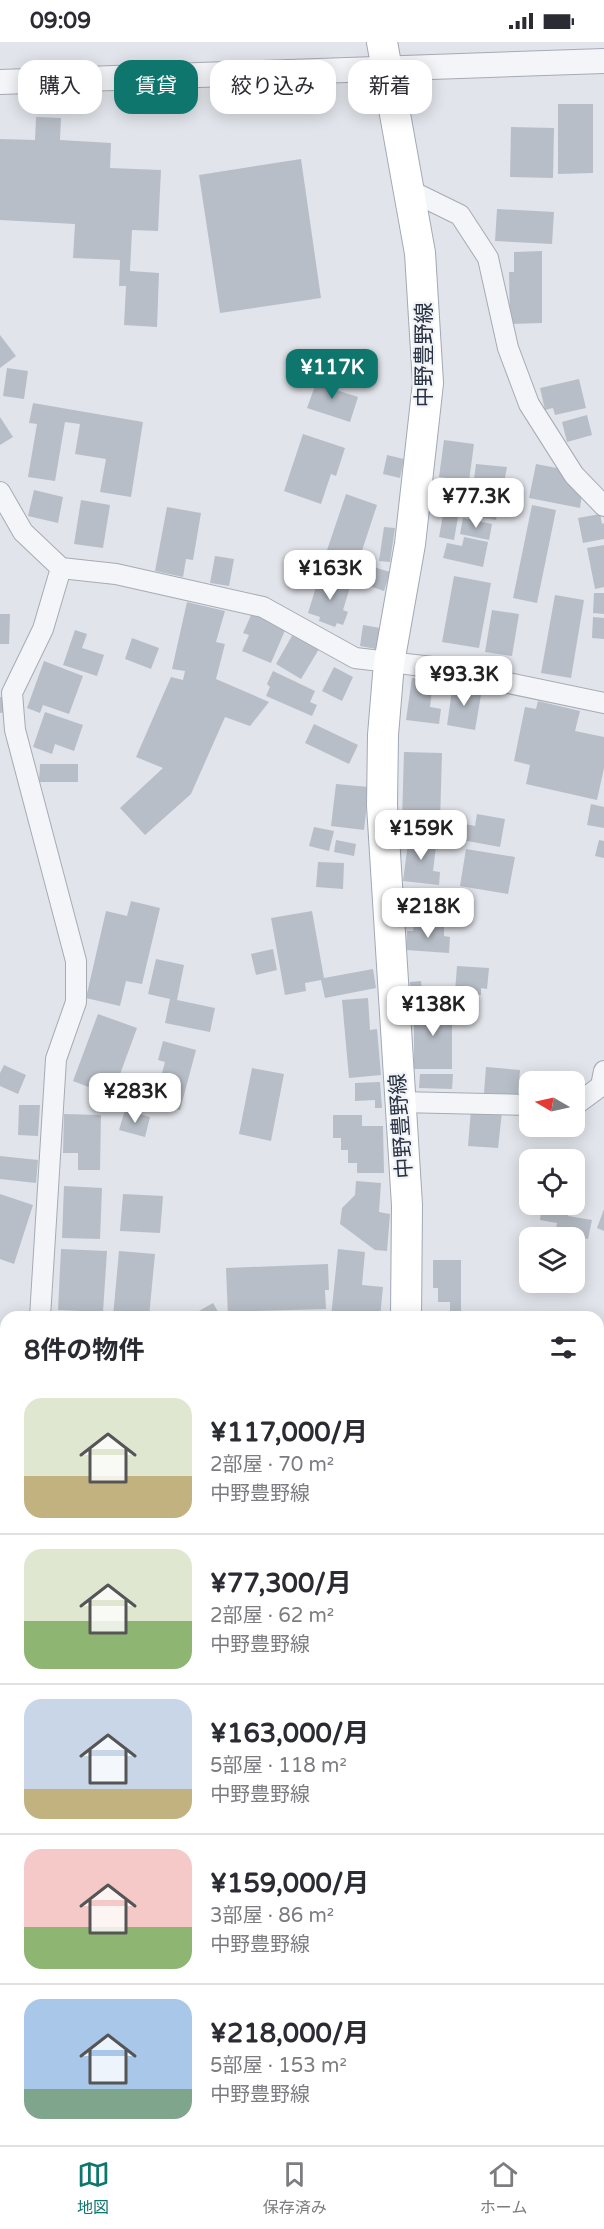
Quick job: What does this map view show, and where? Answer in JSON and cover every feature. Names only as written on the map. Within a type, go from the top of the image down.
[{"type":"main road","name":"中野豊野線","points":[[383,55],[411,191],[420,253],[428,383],[410,544],[389,663],[383,735],[382,805],[407,1205],[406,1311]]},
{"type":"street","points":[[0,82],[383,55],[604,61]]},
{"type":"street","points":[[411,191],[460,215],[488,258],[508,348],[529,404],[574,475],[604,507]]},
{"type":"street","points":[[0,492],[23,532],[61,568],[116,574],[263,607],[355,658],[432,667],[604,703]]},
{"type":"street","points":[[40,1311],[56,1059],[76,1002],[76,961],[7,731],[12,693],[43,629],[61,568]]},
{"type":"street","points":[[585,1098],[601,1086],[604,1071]]},
{"type":"street","points":[[399,1102],[519,1105]]},
{"type":"building","points":[[558,104],[593,104],[593,173],[558,174]]},
{"type":"building","points":[[36,117],[61,118],[60,140],[111,143],[110,168],[161,170],[158,231],[132,230],[130,271],[159,273],[157,327],[124,325],[126,286],[119,286],[120,260],[73,258],[75,224],[0,220],[0,139],[35,140]]},
{"type":"building","points":[[511,127],[554,128],[553,178],[510,177]]},
{"type":"building","points":[[301,159],[321,298],[220,313],[199,175]]},
{"type":"building","points":[[497,209],[554,212],[552,244],[495,241]]},
{"type":"building","points":[[542,251],[542,323],[510,324],[509,272],[514,272],[514,252]]},
{"type":"building","points":[[0,335],[16,356],[0,368]]},
{"type":"building","points":[[7,368],[28,371],[24,399],[3,396]]},
{"type":"building","points":[[319,375],[336,381],[333,389],[358,397],[350,422],[307,408]]},
{"type":"building","points":[[579,379],[586,408],[555,415],[553,408],[545,410],[540,388]]},
{"type":"building","points":[[33,403],[143,422],[131,497],[100,492],[106,459],[75,454],[80,424],[65,422],[55,481],[28,477],[37,424],[29,423]]},
{"type":"building","points":[[587,415],[592,435],[567,442],[562,422]]},
{"type":"building","points":[[0,417],[13,437],[0,445]]},
{"type":"building","points":[[303,434],[345,448],[336,476],[331,474],[321,504],[284,491]]},
{"type":"building","points":[[444,440],[474,444],[469,481],[439,477]]},
{"type":"building","points":[[387,455],[404,459],[400,478],[383,474]]},
{"type":"building","points":[[476,464],[507,467],[504,483],[474,479]]},
{"type":"building","points":[[536,464],[562,469],[582,494],[580,508],[529,498]]},
{"type":"building","points":[[441,487],[472,493],[468,513],[437,508]]},
{"type":"building","points":[[34,490],[63,497],[58,523],[28,516]]},
{"type":"building","points":[[346,494],[377,505],[353,578],[321,568]]},
{"type":"building","points":[[476,494],[487,495],[485,507],[498,510],[496,520],[472,516]]},
{"type":"building","points":[[81,500],[110,505],[103,548],[74,544]]},
{"type":"building","points":[[532,505],[556,510],[537,603],[513,598]]},
{"type":"building","points":[[167,507],[201,513],[193,560],[186,559],[183,577],[155,571]]},
{"type":"building","points":[[600,514],[602,524],[604,523],[604,539],[583,543],[578,518]]},
{"type":"building","points":[[443,515],[458,517],[454,540],[439,537]]},
{"type":"building","points":[[463,518],[492,524],[489,540],[460,534]]},
{"type":"building","points":[[384,527],[395,528],[390,562],[379,561]]},
{"type":"building","points":[[464,537],[488,542],[483,567],[443,558],[447,543],[462,546]]},
{"type":"building","points":[[604,545],[604,587],[595,589],[587,548]]},
{"type":"building","points":[[215,556],[234,559],[229,586],[210,583]]},
{"type":"building","points":[[364,564],[390,572],[384,591],[358,582]]},
{"type":"building","points":[[320,574],[351,584],[343,610],[348,612],[343,625],[337,623],[335,627],[319,621],[320,617],[308,613]]},
{"type":"building","points":[[454,576],[491,583],[479,648],[442,642]]},
{"type":"building","points":[[594,593],[604,593],[604,614],[593,613]]},
{"type":"building","points":[[555,595],[584,600],[571,678],[541,673]]},
{"type":"building","points":[[187,602],[225,611],[216,642],[225,644],[216,679],[269,702],[250,726],[225,717],[191,794],[145,835],[120,808],[163,768],[136,757],[171,677],[183,680],[185,671],[172,669]]},
{"type":"building","points":[[492,610],[519,614],[512,656],[485,652]]},
{"type":"building","points":[[252,613],[286,628],[271,663],[242,651],[249,635],[243,633]]},
{"type":"building","points":[[0,614],[10,614],[9,644],[0,644]]},
{"type":"building","points":[[593,617],[604,618],[604,639],[592,638]]},
{"type":"building","points":[[363,625],[380,628],[376,649],[360,646]]},
{"type":"building","points":[[75,630],[87,634],[82,648],[104,655],[97,676],[63,665]]},
{"type":"building","points":[[293,634],[319,649],[301,679],[276,664]]},
{"type":"building","points":[[132,638],[159,648],[151,669],[125,659]]},
{"type":"building","points":[[44,661],[83,676],[69,714],[43,705],[40,713],[27,708]]},
{"type":"building","points":[[334,667],[353,677],[342,701],[322,691]]},
{"type":"building","points":[[273,671],[315,691],[310,702],[317,705],[312,716],[266,696],[270,687],[267,684]]},
{"type":"building","points":[[412,678],[433,681],[430,707],[441,709],[439,724],[406,720]]},
{"type":"building","points":[[453,684],[482,689],[475,730],[447,725]]},
{"type":"building","points":[[0,697],[5,698],[6,712],[0,713]]},
{"type":"building","points":[[538,701],[580,711],[575,731],[604,737],[604,768],[597,800],[526,784],[530,765],[514,761],[525,707],[536,709]]},
{"type":"building","points":[[45,712],[83,725],[74,751],[55,744],[52,754],[33,747]]},
{"type":"building","points":[[314,724],[358,745],[349,764],[305,743]]},
{"type":"building","points":[[404,752],[442,753],[440,822],[402,821]]},
{"type":"building","points":[[40,764],[78,764],[78,782],[39,782]]},
{"type":"building","points":[[336,784],[369,787],[364,830],[331,826]]},
{"type":"building","points":[[591,804],[604,807],[604,828],[587,825]]},
{"type":"building","points":[[477,814],[505,819],[500,847],[451,838],[453,822],[475,826]]},
{"type":"building","points":[[314,827],[334,831],[329,851],[309,846]]},
{"type":"building","points":[[409,835],[437,838],[433,871],[440,872],[439,885],[403,881]]},
{"type":"building","points":[[336,840],[356,844],[354,856],[334,852]]},
{"type":"building","points":[[599,840],[604,841],[604,858],[595,856]]},
{"type":"building","points":[[466,849],[515,857],[508,894],[460,886]]},
{"type":"building","points":[[318,862],[344,863],[343,889],[316,887]]},
{"type":"building","points":[[131,901],[160,908],[142,984],[126,981],[120,1006],[86,998],[106,911],[127,916]]},
{"type":"building","points":[[408,903],[453,904],[452,918],[407,917]]},
{"type":"building","points":[[312,911],[324,978],[373,969],[376,988],[325,998],[321,980],[305,983],[306,991],[285,995],[271,918]]},
{"type":"building","points":[[414,923],[444,925],[444,936],[450,937],[449,953],[406,950],[407,931],[413,931]]},
{"type":"building","points":[[273,949],[277,970],[256,975],[251,954]]},
{"type":"building","points":[[156,959],[184,965],[177,1000],[215,1008],[210,1032],[165,1023],[170,999],[148,994]]},
{"type":"building","points":[[457,966],[489,968],[487,989],[481,988],[481,995],[455,992]]},
{"type":"building","points":[[421,981],[423,1002],[411,1002],[410,982]]},
{"type":"building","points":[[368,998],[370,1030],[377,1029],[381,1075],[349,1078],[342,1000]]},
{"type":"building","points":[[418,1004],[452,1004],[452,1069],[414,1069],[414,1017],[418,1017]]},
{"type":"building","points":[[98,1014],[137,1028],[112,1096],[73,1081]]},
{"type":"building","points":[[163,1041],[196,1050],[180,1110],[141,1100],[146,1081],[159,1084],[165,1062],[158,1060]]},
{"type":"building","points":[[4,1065],[26,1075],[18,1094],[0,1086],[0,1073]]},
{"type":"building","points":[[486,1067],[520,1070],[518,1095],[484,1093]]},
{"type":"building","points":[[252,1068],[284,1074],[271,1141],[239,1134]]},
{"type":"building","points":[[420,1074],[453,1074],[452,1089],[419,1088]]},
{"type":"building","points":[[380,1082],[382,1108],[375,1108],[375,1100],[355,1101],[355,1083]]},
{"type":"building","points":[[19,1105],[40,1105],[38,1136],[18,1135]]},
{"type":"building","points":[[471,1109],[502,1112],[498,1148],[468,1146]]},
{"type":"building","points":[[125,1110],[150,1117],[145,1137],[119,1130]]},
{"type":"building","points":[[64,1114],[101,1115],[100,1170],[78,1170],[78,1153],[63,1153]]},
{"type":"building","points":[[333,1115],[362,1115],[362,1126],[383,1126],[384,1173],[357,1173],[357,1163],[348,1163],[348,1150],[341,1150],[341,1138],[333,1138]]},
{"type":"building","points":[[0,1156],[38,1160],[36,1183],[0,1179]]},
{"type":"building","points":[[356,1181],[381,1183],[379,1212],[390,1214],[387,1251],[375,1250],[340,1224],[342,1208],[355,1195]]},
{"type":"building","points":[[64,1186],[102,1188],[100,1239],[62,1238]]},
{"type":"building","points":[[0,1194],[33,1205],[14,1264],[0,1259]]},
{"type":"building","points":[[123,1194],[163,1196],[160,1233],[120,1231]]},
{"type":"building","points":[[604,1209],[604,1231],[597,1228]]},
{"type":"building","points":[[541,1215],[568,1215],[592,1220],[588,1239],[585,1238],[585,1227],[556,1227],[557,1223],[540,1220]]},
{"type":"building","points":[[61,1249],[107,1251],[103,1311],[58,1310]]},
{"type":"building","points":[[338,1249],[365,1252],[362,1285],[383,1287],[381,1311],[332,1311]]},
{"type":"building","points":[[119,1251],[155,1254],[150,1311],[114,1311]]},
{"type":"building","points":[[433,1260],[461,1260],[461,1311],[450,1311],[450,1302],[438,1302],[438,1288],[433,1288]]},
{"type":"building","points":[[328,1264],[329,1290],[325,1290],[326,1309],[228,1311],[226,1268]]},
{"type":"building","points":[[213,1303],[218,1311],[199,1311]]}]
